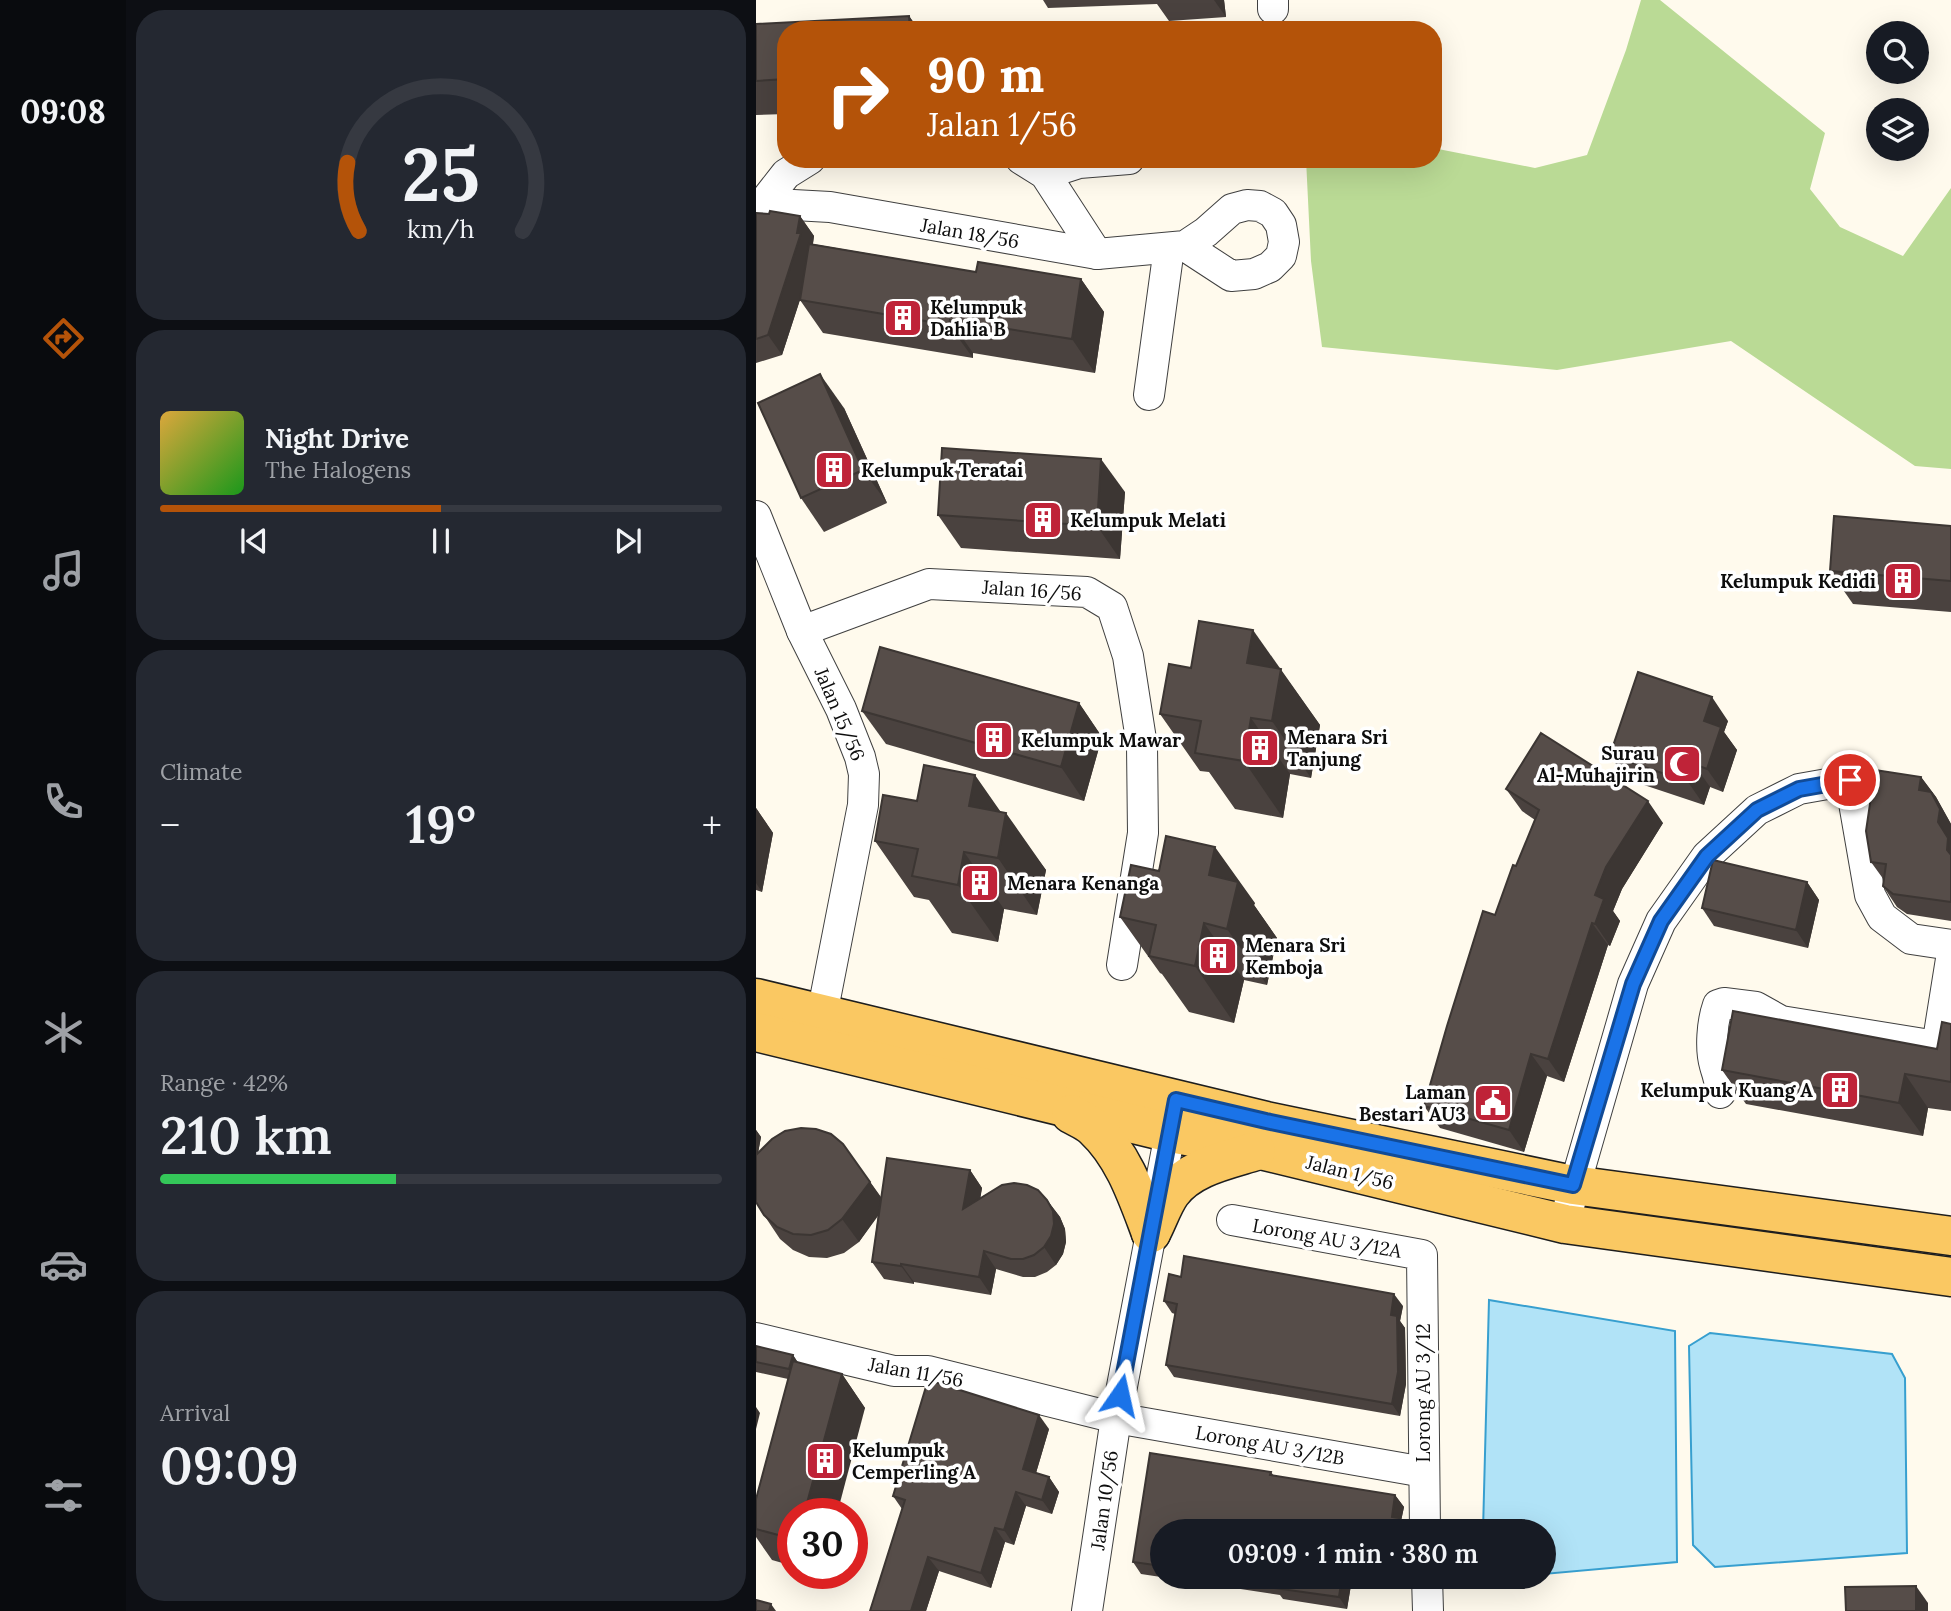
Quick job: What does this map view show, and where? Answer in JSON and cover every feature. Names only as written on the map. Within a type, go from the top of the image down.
[{"type":"main road","name":"Jalan 1/56","points":[[756,998],[819,1031],[932,1076],[1048,1102],[1173,1116],[1266,1121],[1573,1185],[1951,1236]]},
{"type":"main road","name":"Jalan 1/56","points":[[756,1032],[819,1031],[1173,1116],[1261,1150],[1565,1224],[1951,1277]]},
{"type":"main road","points":[[1048,1102],[1093,1126],[1115,1152],[1131,1182],[1151,1233]]},
{"type":"main road","points":[[1151,1233],[1171,1192],[1192,1174],[1213,1164],[1261,1150]]},
{"type":"street","points":[[760,202],[786,174],[796,168]]},
{"type":"street","points":[[1034,168],[1097,254]]},
{"type":"street","name":"Jalan 18/56","points":[[760,202],[830,208],[1097,254],[1177,247],[1149,395]]},
{"type":"street","name":"Jalan 15/56","points":[[756,516],[802,631],[841,709],[864,774],[863,804],[819,1031]]},
{"type":"street","name":"Jalan 16/56","points":[[802,631],[929,584],[1087,592],[1112,607],[1128,656],[1142,746],[1143,833],[1122,965]]},
{"type":"street","points":[[1565,1224],[1573,1185],[1633,984],[1661,921],[1707,856],[1757,810],[1799,789],[1850,780],[1870,895],[1882,917],[1911,939],[1951,945]]},
{"type":"street","points":[[1720,1093],[1721,1080],[1714,1064],[1713,1037],[1718,1005],[1724,1003],[1756,1007],[1781,1021],[1924,1044],[1935,1043],[1940,1034],[1951,959]]},
{"type":"street","name":"Jalan 10/56","points":[[1087,1611],[1116,1418],[1173,1116]]},
{"type":"street","name":"Lorong AU 3/12A","points":[[1232,1220],[1422,1255]]},
{"type":"street","name":"Lorong AU 3/12","points":[[1422,1255],[1425,1519]]},
{"type":"street","name":"Jalan 11/56","points":[[756,1338],[894,1371],[928,1371],[1116,1418]]},
{"type":"street","name":"Lorong AU 3/12B","points":[[1116,1418],[1424,1472]]},
{"type":"street","points":[[1427,1589],[1428,1611]]},
{"type":"green space","points":[[1641,0],[1660,0],[1825,133],[1810,189],[1840,227],[1903,256],[1951,188],[1951,469],[1915,466],[1731,341],[1557,370],[1322,347],[1311,261],[1306,168],[1442,168],[1442,150],[1535,168],[1587,155],[1626,50]]},
{"type":"water","points":[[1489,1300],[1675,1331],[1677,1562],[1556,1573],[1556,1519],[1483,1519]]},
{"type":"water","points":[[1710,1333],[1892,1354],[1905,1378],[1907,1553],[1715,1567],[1693,1545],[1689,1346]]},
{"type":"building","points":[[909,16],[909,21],[813,21]]},
{"type":"building","points":[[777,23],[777,80],[756,81],[756,24]]},
{"type":"building","points":[[770,211],[800,216],[797,233],[801,233],[768,335],[756,339],[756,213],[769,214]]},
{"type":"building","points":[[809,244],[976,272],[978,262],[1081,279],[1072,339],[950,320],[949,325],[800,300]]},
{"type":"building","points":[[820,374],[863,470],[801,498],[758,403]]},
{"type":"building","points":[[942,448],[1101,459],[1097,526],[938,515]]},
{"type":"building","points":[[1834,516],[1951,526],[1951,581],[1830,571]]},
{"type":"building","points":[[1199,621],[1253,630],[1247,663],[1281,669],[1272,721],[1251,718],[1244,761],[1195,753],[1201,721],[1160,714],[1169,664],[1191,668]]},
{"type":"building","points":[[880,647],[1079,703],[1061,767],[862,711]]},
{"type":"building","name":"Surau Al-Muhajirin","points":[[1638,672],[1712,697],[1704,721],[1721,727],[1707,769],[1694,764],[1688,782],[1610,755]]},
{"type":"building","points":[[1541,733],[1648,801],[1606,867],[1595,895],[1604,899],[1595,924],[1592,923],[1548,1059],[1531,1054],[1509,1130],[1424,1106],[1483,911],[1495,915],[1513,865],[1516,866],[1539,810],[1506,789]]},
{"type":"building","points":[[924,765],[975,775],[969,806],[1006,813],[998,858],[964,852],[958,885],[912,876],[918,849],[875,841],[883,795],[917,801]]},
{"type":"building","points":[[1875,770],[1921,777],[1919,790],[1931,792],[1940,809],[1938,822],[1948,838],[1947,850],[1951,855],[1951,902],[1893,894],[1883,886],[1886,864],[1871,862],[1866,831]]},
{"type":"building","points":[[1166,836],[1215,847],[1209,875],[1238,882],[1227,929],[1204,923],[1195,966],[1149,956],[1156,925],[1120,917],[1131,865],[1159,871]]},
{"type":"building","points":[[1713,860],[1807,882],[1796,930],[1702,908]]},
{"type":"building","points":[[1733,1011],[1937,1049],[1942,1022],[1951,1024],[1951,1082],[1905,1074],[1899,1103],[1722,1070]]},
{"type":"building","points":[[801,1128],[831,1134],[843,1144],[870,1182],[842,1219],[828,1230],[811,1235],[793,1234],[777,1227],[764,1215],[756,1202],[756,1155],[772,1139],[785,1131]]},
{"type":"building","points":[[887,1158],[970,1170],[963,1209],[1002,1185],[1014,1183],[1038,1190],[1053,1211],[1051,1236],[1044,1247],[1023,1259],[1011,1259],[984,1251],[979,1277],[872,1262]]},
{"type":"building","points":[[1184,1256],[1394,1294],[1391,1315],[1397,1316],[1398,1372],[1392,1404],[1166,1365],[1177,1304],[1164,1301],[1169,1274],[1181,1277]]},
{"type":"building","points":[[756,1346],[793,1355],[789,1369],[756,1362]]},
{"type":"building","points":[[793,1361],[842,1374],[808,1498],[777,1498],[777,1535],[756,1529],[756,1499]]},
{"type":"building","points":[[928,1380],[1039,1415],[1023,1469],[1049,1477],[1042,1500],[1016,1492],[1004,1530],[995,1528],[981,1573],[928,1557],[911,1611],[870,1611],[905,1500],[893,1496]]},
{"type":"building","points":[[1150,1453],[1395,1495],[1392,1517],[1399,1519],[1150,1519],[1150,1564],[1133,1562]]},
{"type":"building","points":[[1916,1586],[1916,1611],[1846,1611],[1845,1587]]},
{"type":"building","points":[[1281,1589],[1340,1589],[1339,1597]]},
{"type":"building","points":[[756,1600],[771,1604],[769,1611],[756,1611]]},
{"type":"place","name":"Kelumpuk Dahlia B","points":[[903,318]]},
{"type":"place","name":"Kelumpuk Teratai","points":[[834,470]]},
{"type":"place","name":"Kelumpuk Melati","points":[[1043,520]]},
{"type":"place","name":"Kelumpuk Kedidi","points":[[1903,581]]},
{"type":"place","name":"Kelumpuk Mawar","points":[[994,740]]},
{"type":"place","name":"Menara Sri Tanjung","points":[[1260,748]]},
{"type":"place","name":"Surau Al-Muhajirin","points":[[1682,764]]},
{"type":"place","name":"Menara Kenanga","points":[[980,883]]},
{"type":"place","name":"Menara Sri Kemboja","points":[[1218,956]]},
{"type":"place","name":"Kelumpuk Kuang A","points":[[1840,1090]]},
{"type":"place","name":"Laman Bestari AU3","points":[[1493,1103]]},
{"type":"place","name":"Kelumpuk Cemperling A","points":[[825,1461]]},
{"type":"route","points":[[1120,1395],[1176,1100],[1573,1185],[1633,984],[1661,921],[1707,856],[1757,810],[1799,789],[1850,780]]}]
